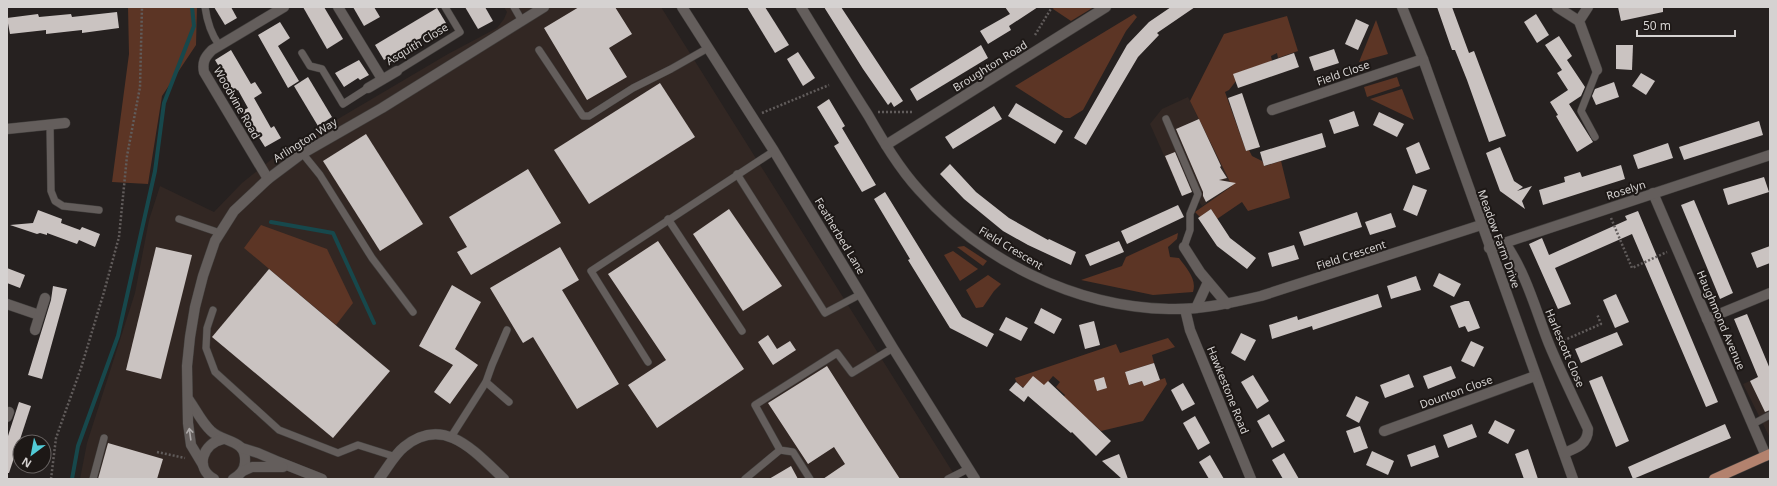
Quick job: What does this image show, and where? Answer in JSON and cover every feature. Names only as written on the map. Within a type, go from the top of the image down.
[{"type":"main road","points":[[1714,479],[1768,455]]},
{"type":"street","name":"Woodvine Road","points":[[268,179],[204,72],[202,66],[207,55],[220,45],[284,7]]},
{"type":"street","name":"Asquith Close","points":[[338,7],[382,79]]},
{"type":"street","name":"Arlington Way","points":[[208,474],[191,445],[188,424],[189,400],[187,366],[195,307],[203,276],[215,241],[234,211],[268,179],[303,154],[382,108],[544,7]]},
{"type":"street","name":"Featherbed Lane","points":[[682,7],[774,151],[893,348],[975,479]]},
{"type":"street","name":"Field Crescent","points":[[801,7],[886,145],[918,189],[942,215],[981,246],[1020,269],[1064,290],[1099,299],[1155,309],[1185,309],[1227,304],[1262,296],[1481,224]]},
{"type":"street","name":"Broughton Road","points":[[886,145],[1106,7]]},
{"type":"street","name":"Meadow Farm Drive","points":[[1402,7],[1423,59],[1489,248],[1573,479]]},
{"type":"street","points":[[1557,7],[1579,21],[1597,70]]},
{"type":"street","points":[[1579,21],[1588,7]]},
{"type":"street","name":"Field Close","points":[[1272,110],[1423,59]]},
{"type":"street","name":"Asquith Close","points":[[368,88],[397,71]]},
{"type":"street","points":[[7,128],[65,123]]},
{"type":"street","name":"Roselyn","points":[[1489,248],[1653,193],[1770,156]]},
{"type":"street","name":"Haughmond Avenue","points":[[1653,193],[1753,424],[1768,455]]},
{"type":"street","name":"Harlescott Close","points":[[1505,243],[1512,253],[1550,346],[1588,429],[1588,435],[1585,441],[1579,447],[1564,453]]},
{"type":"street","points":[[1184,247],[1200,272],[1227,304]]},
{"type":"street","points":[[1196,308],[1208,282]]},
{"type":"street","points":[[1707,319],[1770,293]]},
{"type":"street","points":[[35,330],[45,298]]},
{"type":"street","points":[[7,304],[39,315]]},
{"type":"street","name":"Hawkestone Road","points":[[1185,309],[1190,330],[1251,479]]},
{"type":"street","name":"Dounton Close","points":[[1384,431],[1535,376]]},
{"type":"street","points":[[189,400],[211,431],[223,439],[234,441],[242,448],[258,452],[322,479]]},
{"type":"street","points":[[379,479],[402,448],[419,436],[444,434],[468,446],[504,479]]},
{"type":"street","name":"Arlington Way","points":[[208,474],[203,457],[205,450],[216,440],[223,439]]},
{"type":"street","points":[[242,448],[245,459],[243,471]]},
{"type":"street","points":[[233,479],[243,471],[252,467],[291,467]]},
{"type":"lane","points":[[206,7],[207,18],[213,36],[220,45]]},
{"type":"lane","name":"Asquith Close","points":[[397,71],[460,32],[445,7]]},
{"type":"lane","points":[[514,7],[522,21]]},
{"type":"lane","points":[[539,50],[584,116],[590,116],[633,88],[708,48]]},
{"type":"lane","name":"Asquith Close","points":[[302,53],[310,66],[322,69],[343,104],[368,88]]},
{"type":"lane","points":[[1595,137],[1580,110],[1597,70]]},
{"type":"lane","points":[[1166,119],[1198,194],[1190,214],[1190,230],[1184,247]]},
{"type":"lane","points":[[50,125],[51,191],[55,201],[63,206],[99,210]]},
{"type":"lane","points":[[648,362],[591,271],[668,219],[774,151]]},
{"type":"lane","points":[[303,154],[320,175],[372,258],[413,312]]},
{"type":"lane","points":[[737,174],[825,313],[861,294]]},
{"type":"lane","points":[[179,219],[220,233]]},
{"type":"lane","points":[[668,219],[742,331]]},
{"type":"lane","points":[[213,310],[207,328],[206,348],[216,372],[279,430],[338,454],[358,445],[396,457]]},
{"type":"lane","points":[[451,437],[486,382],[507,330]]},
{"type":"lane","points":[[780,450],[755,406],[837,353],[852,373],[893,348]]},
{"type":"lane","points":[[486,382],[510,402]]},
{"type":"lane","points":[[1753,424],[1770,415]]},
{"type":"lane","points":[[92,479],[104,438]]},
{"type":"lane","points":[[745,479],[780,450],[793,452],[810,479]]},
{"type":"lane","points":[[948,479],[968,469]]},
{"type":"path","points":[[52,479],[56,438],[81,368],[119,237],[127,156],[140,87],[142,7]]},
{"type":"path","points":[[1035,35],[1052,7]]},
{"type":"path","points":[[754,119],[765,110],[829,85]]},
{"type":"path","points":[[876,112],[912,112]]},
{"type":"path","points":[[1607,209],[1632,268],[1677,248]]},
{"type":"path","points":[[1550,346],[1601,324],[1597,314]]},
{"type":"path","points":[[157,452],[186,458],[197,455]]},
{"type":"shaded area","points":[[128,7],[197,7],[196,45],[162,96],[148,184],[112,182],[129,54]]},
{"type":"shaded area","points":[[504,7],[661,7],[957,479],[80,479],[87,443],[135,293],[149,220],[160,186],[214,212],[242,183],[277,155],[448,54],[497,28],[507,12]]},
{"type":"shaded area","points":[[1054,7],[1094,7],[1071,21],[1053,9]]},
{"type":"shaded area","points":[[1134,14],[1137,17],[1126,31],[1083,110],[1070,118],[1065,118],[1015,86]]},
{"type":"shaded area","points":[[1287,16],[1298,51],[1278,58],[1277,53],[1271,56],[1272,61],[1234,74],[1236,81],[1229,90],[1225,92],[1246,151],[1249,150],[1252,156],[1262,161],[1265,166],[1281,161],[1290,198],[1248,211],[1242,202],[1217,219],[1211,209],[1200,217],[1195,212],[1232,186],[1190,101],[1224,34]]},
{"type":"shaded area","points":[[1376,20],[1388,54],[1359,62]]},
{"type":"shaded area","points":[[1397,77],[1400,86],[1367,97],[1364,87]]},
{"type":"shaded area","points":[[1402,89],[1414,120],[1370,99]]},
{"type":"shaded area","points":[[1188,97],[1232,186],[1202,206],[1192,191],[1182,196],[1150,124],[1162,109]]},
{"type":"shaded area","points":[[261,225],[327,249],[353,303],[336,325],[244,248]]},
{"type":"shaded area","points":[[1178,233],[1177,239],[1168,247],[1170,257],[1179,258],[1188,270],[1194,283],[1193,292],[1153,295],[1081,280],[1122,266],[1126,257]]},
{"type":"shaded area","points":[[964,246],[987,261],[983,266],[957,247]]},
{"type":"shaded area","points":[[953,251],[978,269],[960,281],[944,255]]},
{"type":"shaded area","points":[[988,275],[1001,284],[983,307],[976,308],[966,290]]},
{"type":"shaded area","points":[[1168,338],[1175,347],[1152,355],[1154,363],[1125,372],[1130,385],[1142,381],[1144,385],[1165,378],[1167,384],[1143,421],[1101,431],[1088,419],[1082,425],[1059,403],[1065,395],[1056,387],[1060,382],[1053,376],[1042,389],[1029,388],[1019,385],[1015,378],[1116,344],[1120,353]]},
{"type":"shaded area","points":[[1770,372],[1770,436],[1769,436],[1743,384]]},
{"type":"building","points":[[214,7],[231,7],[237,18],[225,25]]},
{"type":"building","points":[[303,7],[324,7],[343,39],[327,49]]},
{"type":"building","points":[[353,7],[374,7],[380,17],[364,26]]},
{"type":"building","points":[[465,7],[485,7],[493,21],[478,29]]},
{"type":"building","points":[[579,7],[615,7],[632,34],[609,48],[627,77],[587,100],[544,28]]},
{"type":"building","points":[[747,7],[765,7],[789,45],[775,53]]},
{"type":"building","points":[[824,7],[841,7],[903,101],[894,107],[891,102],[888,105],[863,69]]},
{"type":"building","points":[[1005,7],[1038,7],[1009,26],[1011,30],[988,44],[980,31],[1010,14]]},
{"type":"building","points":[[1171,7],[1195,7],[1157,33],[1159,35],[1138,57],[1086,145],[1074,138],[1127,45],[1149,22]]},
{"type":"building","points":[[1437,7],[1452,7],[1469,53],[1474,51],[1506,136],[1489,142],[1467,80],[1455,50],[1452,50]]},
{"type":"building","points":[[1618,7],[1663,7],[1663,12],[1621,21]]},
{"type":"building","points":[[437,8],[446,23],[384,60],[375,45]]},
{"type":"building","points":[[117,12],[119,28],[82,33],[82,30],[46,34],[46,30],[10,34],[7,18],[38,14],[39,17],[71,14],[72,17]]},
{"type":"building","points":[[1536,14],[1549,35],[1537,43],[1524,22]]},
{"type":"building","points":[[1356,19],[1369,25],[1358,50],[1345,44]]},
{"type":"building","points":[[280,22],[290,38],[278,46],[299,81],[288,88],[258,35]]},
{"type":"building","points":[[1559,36],[1572,56],[1567,60],[1585,87],[1581,96],[1569,104],[1593,142],[1577,152],[1556,116],[1558,115],[1550,102],[1568,90],[1557,73],[1562,70],[1545,45]]},
{"type":"building","points":[[981,45],[988,58],[917,101],[910,89]]},
{"type":"building","points":[[1616,45],[1633,45],[1632,70],[1616,69]]},
{"type":"building","points":[[1334,49],[1339,63],[1314,71],[1309,57]]},
{"type":"building","points":[[231,50],[251,84],[255,82],[262,93],[254,98],[271,128],[274,126],[281,138],[265,147],[242,111],[248,108],[238,90],[234,92],[215,60]]},
{"type":"building","points":[[798,52],[815,78],[803,86],[787,59]]},
{"type":"building","points":[[1294,53],[1299,67],[1238,88],[1233,74]]},
{"type":"building","points":[[359,60],[369,75],[360,80],[358,78],[344,87],[335,73]]},
{"type":"building","points":[[1641,73],[1655,81],[1646,95],[1632,86]]},
{"type":"building","points":[[308,77],[332,117],[318,126],[294,86]]},
{"type":"building","points":[[1614,82],[1619,97],[1596,105],[1592,96],[1595,89]]},
{"type":"building","points":[[660,83],[695,137],[589,204],[554,150]]},
{"type":"building","points":[[1242,93],[1260,147],[1246,151],[1228,98]]},
{"type":"building","points":[[829,99],[845,126],[842,128],[876,185],[862,192],[834,146],[839,143],[817,107]]},
{"type":"building","points":[[1016,103],[1063,131],[1055,144],[1008,116]]},
{"type":"building","points":[[994,106],[1002,119],[953,149],[945,137]]},
{"type":"building","points":[[1354,111],[1359,126],[1334,134],[1329,120]]},
{"type":"building","points":[[1379,112],[1404,124],[1397,137],[1373,125]]},
{"type":"building","points":[[1199,119],[1221,166],[1220,167],[1227,178],[1219,180],[1236,183],[1206,202],[1176,129]]},
{"type":"building","points":[[1759,121],[1763,135],[1684,160],[1679,147]]},
{"type":"building","points":[[1322,133],[1326,147],[1264,166],[1260,152]]},
{"type":"building","points":[[366,134],[423,224],[380,251],[323,161]]},
{"type":"building","points":[[1419,142],[1430,169],[1416,174],[1406,148]]},
{"type":"building","points":[[1668,143],[1673,158],[1638,169],[1633,155]]},
{"type":"building","points":[[1500,147],[1514,181],[1523,187],[1517,191],[1532,186],[1522,201],[1525,209],[1500,191],[1486,153]]},
{"type":"building","points":[[1175,152],[1192,192],[1182,196],[1165,156]]},
{"type":"building","points":[[950,164],[976,192],[1009,218],[1048,240],[1049,239],[1076,252],[1071,265],[1028,245],[1003,231],[964,199],[940,174]]},
{"type":"building","points":[[1621,165],[1625,179],[1543,205],[1539,190],[1565,182],[1564,177],[1580,172],[1582,177]]},
{"type":"building","points":[[528,169],[561,223],[471,275],[457,252],[467,247],[449,217]]},
{"type":"building","points":[[1764,177],[1769,192],[1728,205],[1723,189]]},
{"type":"building","points":[[1413,185],[1427,190],[1417,216],[1403,210]]},
{"type":"building","points":[[885,192],[962,317],[994,334],[987,347],[950,328],[908,260],[910,259],[874,199]]},
{"type":"building","points":[[1694,200],[1733,293],[1720,299],[1681,205]]},
{"type":"building","points":[[1178,205],[1184,217],[1127,244],[1121,231]]},
{"type":"building","points":[[729,209],[782,286],[743,311],[693,234]]},
{"type":"building","points":[[1211,209],[1230,238],[1256,258],[1247,269],[1217,246],[1198,218]]},
{"type":"building","points":[[38,210],[62,219],[61,223],[80,230],[82,227],[100,234],[95,247],[79,240],[77,244],[47,233],[47,235],[40,233],[37,234],[10,225],[33,223]]},
{"type":"building","points":[[1638,211],[1718,402],[1706,407],[1632,234],[1555,268],[1571,304],[1558,309],[1529,244],[1542,238],[1549,255],[1627,220],[1625,216]]},
{"type":"building","points":[[1357,212],[1362,227],[1304,246],[1299,232]]},
{"type":"building","points":[[1391,213],[1396,227],[1370,235],[1365,222]]},
{"type":"building","points":[[658,241],[744,369],[657,428],[628,385],[666,360],[608,274]]},
{"type":"building","points":[[1119,241],[1124,252],[1090,266],[1085,255]]},
{"type":"building","points":[[1294,245],[1299,259],[1272,267],[1268,253]]},
{"type":"building","points":[[1770,246],[1770,263],[1757,268],[1751,253]]},
{"type":"building","points":[[156,247],[192,255],[161,379],[126,370]]},
{"type":"building","points":[[560,247],[579,280],[562,290],[619,384],[577,409],[533,337],[523,343],[490,288]]},
{"type":"building","points":[[7,268],[25,275],[20,288],[7,283]]},
{"type":"building","points":[[269,269],[390,371],[333,438],[212,337]]},
{"type":"building","points":[[1439,273],[1461,284],[1454,297],[1433,286]]},
{"type":"building","points":[[1416,276],[1421,290],[1391,299],[1387,286]]},
{"type":"building","points":[[452,285],[481,302],[455,349],[478,365],[450,404],[434,392],[453,365],[419,346]]},
{"type":"building","points":[[53,286],[67,289],[42,379],[28,375],[51,300]]},
{"type":"building","points":[[1378,294],[1382,307],[1313,330],[1312,326],[1272,339],[1269,325],[1297,316],[1298,320]]},
{"type":"building","points":[[1616,294],[1629,322],[1615,328],[1603,300]]},
{"type":"building","points":[[1469,301],[1480,328],[1468,332],[1465,326],[1459,328],[1450,306]]},
{"type":"building","points":[[1041,308],[1062,319],[1054,334],[1034,323]]},
{"type":"building","points":[[1747,314],[1770,369],[1770,410],[1765,412],[1750,381],[1758,377],[1734,319]]},
{"type":"building","points":[[1006,317],[1028,328],[1021,341],[999,330]]},
{"type":"building","points":[[1094,321],[1100,345],[1085,349],[1079,325]]},
{"type":"building","points":[[1617,332],[1623,345],[1581,363],[1575,349]]},
{"type":"building","points":[[1241,333],[1256,340],[1245,361],[1231,353]]},
{"type":"building","points":[[768,335],[777,349],[790,341],[796,350],[773,365],[758,342]]},
{"type":"building","points":[[1471,341],[1484,347],[1474,367],[1461,361]]},
{"type":"building","points":[[1154,363],[1160,380],[1144,386],[1142,381],[1129,385],[1125,372]]},
{"type":"building","points":[[827,366],[900,479],[823,479],[845,464],[834,447],[808,464],[768,403]]},
{"type":"building","points":[[1451,366],[1456,378],[1428,389],[1423,376]]},
{"type":"building","points":[[1409,374],[1414,387],[1385,398],[1380,385]]},
{"type":"building","points":[[1253,375],[1269,401],[1257,409],[1241,382]]},
{"type":"building","points":[[1033,376],[1044,385],[1048,381],[1111,441],[1096,456],[1072,432],[1071,433],[1028,396],[1024,402],[1009,390],[1016,382],[1023,388]]},
{"type":"building","points":[[1602,376],[1629,441],[1616,447],[1589,381]]},
{"type":"building","points":[[1104,377],[1107,388],[1097,391],[1094,380]]},
{"type":"building","points":[[1183,383],[1195,404],[1182,411],[1171,390]]},
{"type":"building","points":[[1356,396],[1369,402],[1359,423],[1346,416]]},
{"type":"building","points":[[19,402],[31,406],[22,434],[12,434],[12,464],[9,473],[7,473],[7,439]]},
{"type":"building","points":[[1269,414],[1285,441],[1272,448],[1257,421]]},
{"type":"building","points":[[1195,416],[1210,443],[1198,450],[1183,423]]},
{"type":"building","points":[[1495,420],[1515,430],[1508,444],[1488,433]]},
{"type":"building","points":[[1472,424],[1477,437],[1448,448],[1443,435]]},
{"type":"building","points":[[1725,424],[1731,438],[1633,479],[1628,467]]},
{"type":"building","points":[[1360,426],[1368,448],[1354,453],[1346,431]]},
{"type":"building","points":[[108,443],[163,459],[157,479],[98,479]]},
{"type":"building","points":[[1435,445],[1439,457],[1411,467],[1407,455]]},
{"type":"building","points":[[1528,449],[1538,479],[1524,479],[1515,454]]},
{"type":"building","points":[[1372,451],[1394,461],[1388,475],[1366,465]]},
{"type":"building","points":[[1284,453],[1299,479],[1283,479],[1272,460]]},
{"type":"building","points":[[1119,454],[1128,479],[1122,479],[1102,461]]},
{"type":"building","points":[[1210,455],[1224,479],[1209,479],[1199,462]]},
{"type":"building","points":[[791,466],[798,479],[769,479]]},
{"type":"waterway","points":[[72,479],[78,446],[118,336],[155,171],[164,103],[194,26],[192,7]]},
{"type":"waterway","points":[[271,222],[333,233],[374,323]]}]
